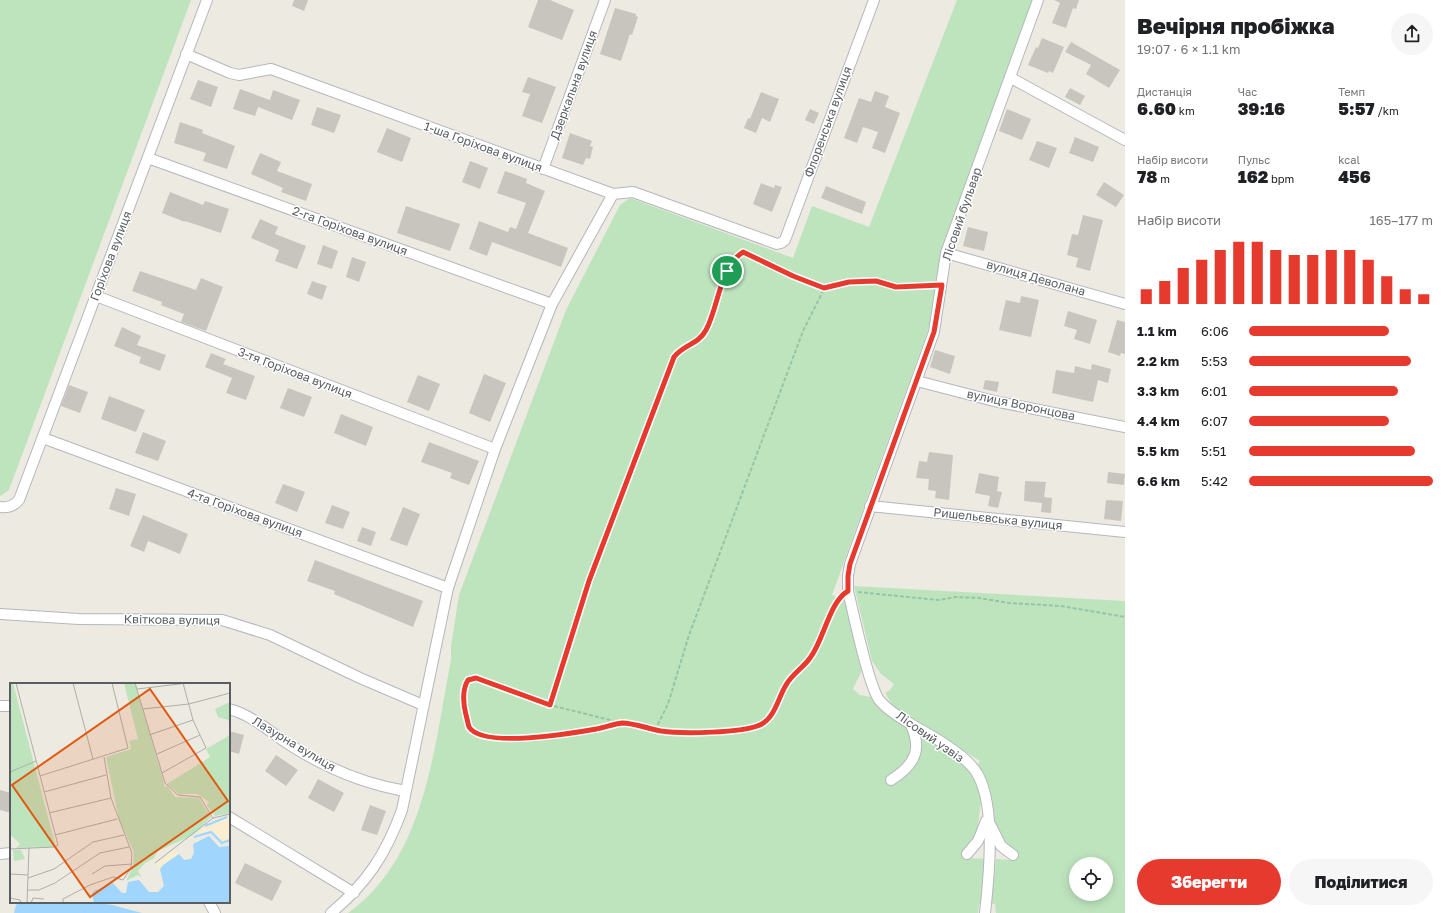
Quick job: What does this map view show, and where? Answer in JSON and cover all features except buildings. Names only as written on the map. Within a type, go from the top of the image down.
[{"type":"street","name":"Горіхова вулиця","points":[[5,507],[15,505],[20,500],[207,0]]},
{"type":"street","name":"Дзеркальна вулиця","points":[[543,169],[605,0]]},
{"type":"street","name":"Флоренська вулиця","points":[[781,244],[785,240],[874,0]]},
{"type":"street","name":"Лісовий бульвар","points":[[848,591],[850,564],[934,332],[946,253],[1038,0]]},
{"type":"street","name":"1-ша Горіхова вулиця","points":[[186,54],[234,74],[271,69],[613,194],[633,192],[777,244],[781,244]]},
{"type":"street","points":[[1010,78],[1125,140]]},
{"type":"street","name":"2-га Горіхова вулиця","points":[[148,158],[552,304]]},
{"type":"street","points":[[331,913],[354,893],[367,878],[385,850],[402,810],[448,588],[495,449],[552,304],[613,194]]},
{"type":"street","name":"вулиця Деволана","points":[[946,253],[1125,304]]},
{"type":"street","name":"3-тя Горіхова вулиця","points":[[96,296],[495,449]]},
{"type":"street","name":"вулиця Воронцова","points":[[917,381],[994,401],[1125,427]]},
{"type":"street","name":"4-та Горіхова вулиця","points":[[43,438],[448,588]]},
{"type":"street","name":"Ришельєвська вулиця","points":[[870,506],[1125,532]]},
{"type":"street","name":"Лісовий узвіз","points":[[848,591],[875,693],[888,708],[943,743],[973,768],[983,788],[990,858],[985,913]]},
{"type":"street","name":"Квіткова вулиця","points":[[0,614],[79,619],[222,620],[270,634],[360,678],[423,705]]},
{"type":"street","name":"Лазурна вулиця","points":[[230,709],[249,717],[289,744],[338,771],[380,787],[406,791]]},
{"type":"street","points":[[891,780],[908,767],[916,751],[916,735],[909,721]]},
{"type":"street","points":[[967,854],[978,840],[987,817]]},
{"type":"street","points":[[987,817],[1001,846],[1013,856]]},
{"type":"street","points":[[230,818],[354,893]]},
{"type":"street","points":[[0,854],[10,853]]},
{"type":"street","points":[[210,903],[215,913]]},
{"type":"path","points":[[550,705],[589,581],[674,357],[680,349],[700,339],[707,329],[727,271],[736,256],[743,252],[793,276],[824,288],[849,282],[876,281],[896,287],[942,285]]},
{"type":"path","points":[[655,730],[668,704],[689,635],[803,331],[824,288]]},
{"type":"path","points":[[624,723],[564,735],[526,738],[492,738],[477,733],[470,727],[464,706],[464,687],[468,680],[476,678],[550,705],[655,730],[690,733],[750,728],[761,724],[769,718],[795,672],[810,659],[822,638],[839,598],[848,591],[938,600],[956,597],[979,598],[1009,603],[1061,606],[1125,616]]},
{"type":"green space","points":[[0,0],[191,0],[9,490],[0,496]]},
{"type":"green space","points":[[957,0],[1036,0],[943,252],[930,325],[832,595],[849,601],[862,670],[853,689],[860,695],[871,697],[885,710],[955,757],[974,777],[980,789],[981,801],[978,826],[975,836],[963,850],[968,858],[986,859],[981,903],[979,904],[978,913],[348,913],[374,890],[395,862],[410,831],[422,798],[432,763],[451,660],[451,646],[459,595],[566,310],[620,205],[630,198],[793,258],[812,206],[869,227]]},
{"type":"green space","points":[[854,586],[1125,601],[1125,913],[996,913],[995,904],[991,904],[996,859],[1011,860],[1017,851],[1004,841],[997,830],[988,786],[978,765],[980,761],[893,706],[885,693],[890,690],[894,684],[881,674],[872,661]]},
{"type":"water","points":[[19,903],[99,903],[142,913],[14,913],[16,905]]},
{"type":"route","points":[[743,252],[793,276],[824,288],[849,282],[876,281],[896,287],[942,285],[934,332],[850,564],[848,591],[842,594],[839,598],[822,638],[810,659],[795,672],[769,718],[761,724],[750,728],[690,733],[661,731],[624,723],[564,735],[526,738],[492,738],[477,733],[470,727],[464,706],[464,687],[468,680],[476,678],[550,705],[589,581],[624,485],[674,357],[680,349],[700,339],[707,329],[727,271],[736,256],[743,252]]}]
